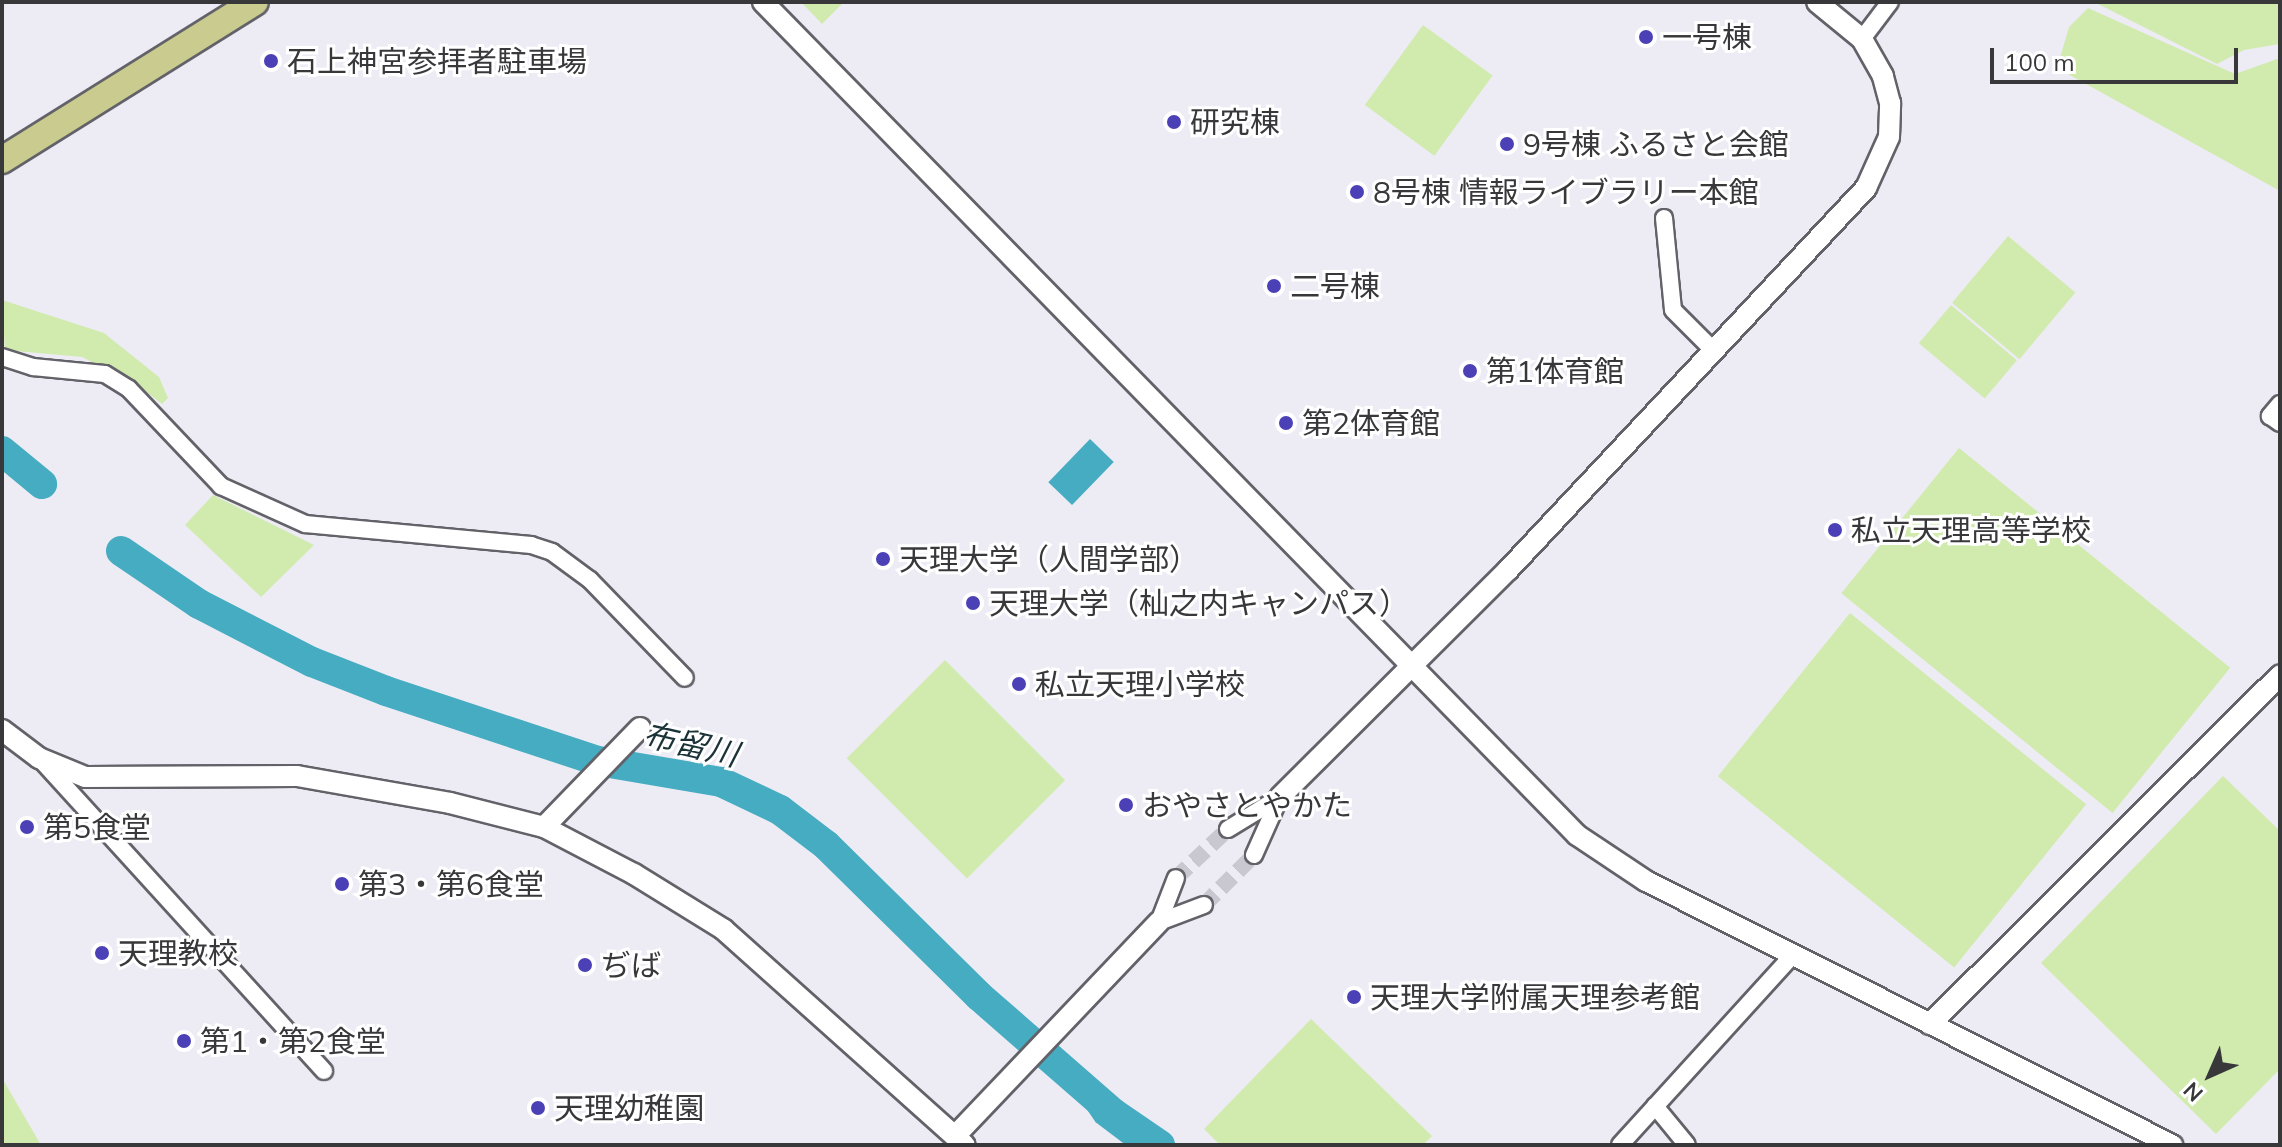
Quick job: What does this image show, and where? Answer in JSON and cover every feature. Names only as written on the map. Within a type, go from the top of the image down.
[{"type":"main road","points":[[2,160],[255,2]]},
{"type":"street","points":[[763,2],[1414,664],[1577,835],[1646,881],[2172,1145]]},
{"type":"street","points":[[1228,829],[1280,797],[1414,664],[1866,188],[1880,167],[1889,137],[1890,103],[1883,76],[1862,39],[1817,2]]},
{"type":"street","points":[[1862,39],[1890,2]]},
{"type":"street","points":[[1664,218],[1673,310],[1714,351]]},
{"type":"street","points":[[2,357],[33,367],[105,374],[129,389],[221,486],[305,524],[531,545],[552,552],[590,580],[685,678]]},
{"type":"street","points":[[2280,404],[2270,416],[2280,423]]},
{"type":"street","points":[[1930,1024],[2280,675]]},
{"type":"street","points":[[544,827],[640,728]]},
{"type":"street","points":[[2,730],[39,758],[324,1071]]},
{"type":"street","points":[[39,758],[85,777],[297,776],[450,803],[544,827],[634,874],[723,929],[960,1141],[1015,1074],[1159,922],[1176,878]]},
{"type":"street","points":[[1254,855],[1280,797]]},
{"type":"street","points":[[1159,922],[1204,905]]},
{"type":"street","points":[[1620,1145],[1792,956]]},
{"type":"street","points":[[1655,1106],[1687,1145]]},
{"type":"green space","points":[[801,2],[844,2],[822,24]]},
{"type":"green space","points":[[2094,2],[2280,2],[2280,44],[2244,50],[2217,64]]},
{"type":"green space","points":[[2088,8],[2235,74],[2280,58],[2280,191],[2057,68],[2069,27]]},
{"type":"green space","points":[[1423,25],[1493,76],[1434,156],[1365,105]]},
{"type":"green space","points":[[2008,236],[2075,293],[2019,359],[1952,303]]},
{"type":"green space","points":[[2,300],[104,333],[159,377],[168,398],[162,404],[135,383],[82,357],[5,350]]},
{"type":"green space","points":[[1951,305],[2017,360],[1985,399],[1919,343]]},
{"type":"green space","points":[[1959,448],[2230,668],[2113,813],[1841,593]]},
{"type":"green space","points":[[213,495],[314,545],[261,597],[185,525]]},
{"type":"green space","points":[[1850,613],[2086,804],[1954,968],[1718,776]]},
{"type":"green space","points":[[945,660],[1065,780],[967,878],[847,758]]},
{"type":"green space","points":[[2223,776],[2280,831],[2280,1069],[2216,1134],[2041,963]]},
{"type":"green space","points":[[1311,1019],[1432,1136],[1423,1145],[1220,1145],[1204,1129]]},
{"type":"green space","points":[[2,1078],[41,1145],[2,1145]]},
{"type":"water","points":[[1090,439],[1114,462],[1072,505],[1048,482]]},
{"type":"waterway","name":"布留川","points":[[2,451],[42,484]]},
{"type":"waterway","name":"布留川","points":[[121,551],[199,604],[312,662],[386,691],[598,761],[721,782],[780,810],[826,845],[979,996],[1113,1113],[1160,1145]]},
{"type":"waterway","points":[[1063,1070],[1097,1120],[1130,1145]]},
{"type":"tunnel","points":[[1176,878],[1228,829]]},
{"type":"tunnel","points":[[1204,905],[1254,855]]},
{"type":"place","name":"一号棟","points":[[1646,37]]},
{"type":"place","name":"石上神宮参拝者駐車場","points":[[271,61]]},
{"type":"place","name":"研究棟","points":[[1174,122]]},
{"type":"place","name":"9号棟 ふるさと会館","points":[[1507,144]]},
{"type":"place","name":"8号棟 情報ライブラリー本館","points":[[1357,192]]},
{"type":"place","name":"二号棟","points":[[1274,286]]},
{"type":"place","name":"第1体育館","points":[[1470,371]]},
{"type":"place","name":"第2体育館","points":[[1286,423]]},
{"type":"place","name":"私立天理高等学校","points":[[1835,530]]},
{"type":"place","name":"天理大学（人間学部）","points":[[883,559]]},
{"type":"place","name":"天理大学（杣之内キャンパス）","points":[[973,603]]},
{"type":"place","name":"私立天理小学校","points":[[1019,684]]},
{"type":"place","name":"おやさとやかた","points":[[1126,805]]},
{"type":"place","name":"第5食堂","points":[[27,827]]},
{"type":"place","name":"第3・第6食堂","points":[[342,884]]},
{"type":"place","name":"天理教校","points":[[102,953]]},
{"type":"place","name":"ぢば","points":[[585,965]]},
{"type":"place","name":"天理大学附属天理参考館","points":[[1354,997]]},
{"type":"place","name":"第1・第2食堂","points":[[184,1041]]},
{"type":"place","name":"天理幼稚園","points":[[538,1108]]}]
